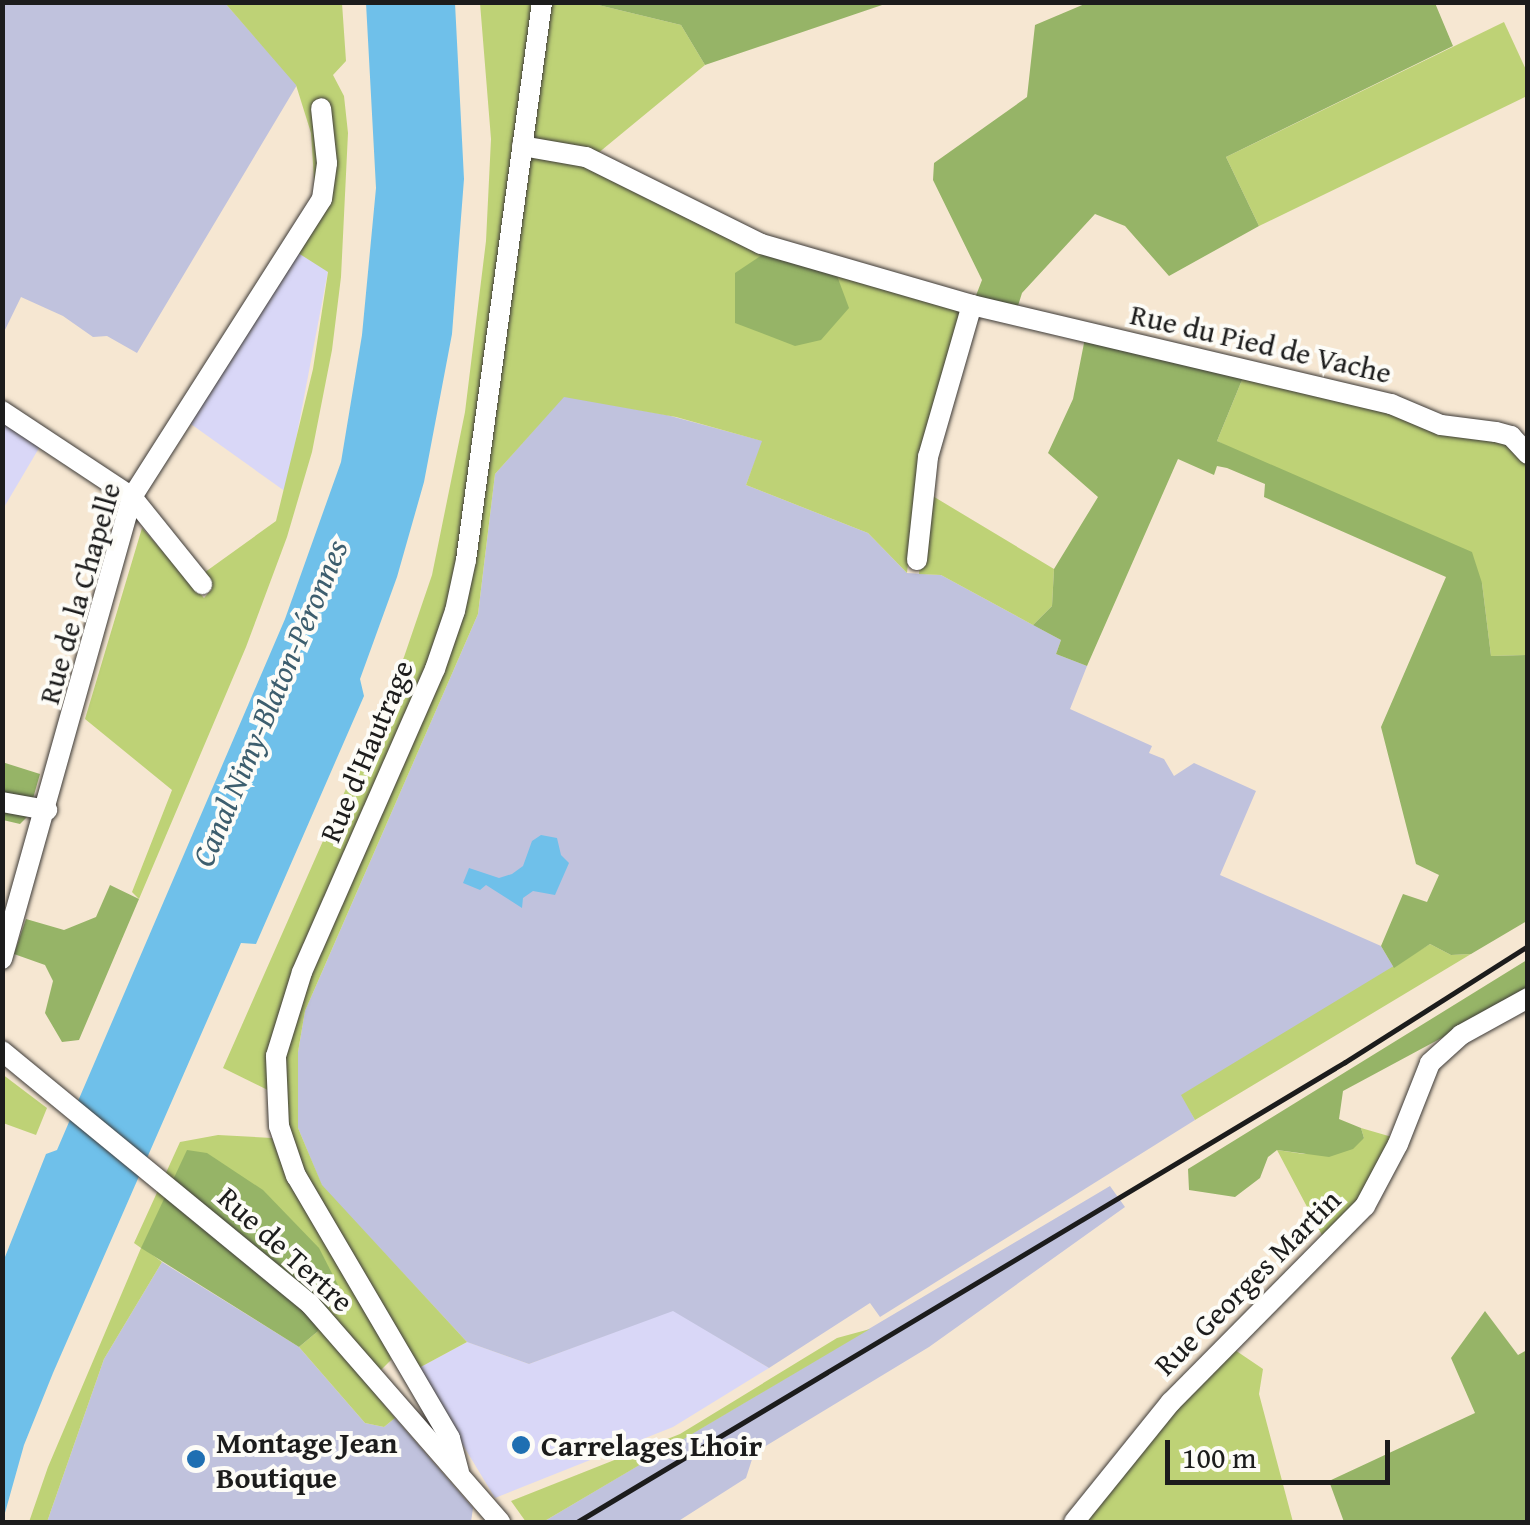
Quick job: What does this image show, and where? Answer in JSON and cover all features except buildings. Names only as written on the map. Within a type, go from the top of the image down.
[{"type":"street","name":"Rue d'Hautrage","points":[[459,1472],[450,1438],[296,1176],[279,1126],[276,1056],[302,972],[435,669],[455,611],[466,560],[542,2]]},
{"type":"street","name":"Rue de la Chapelle","points":[[2,959],[132,497],[322,200],[327,163],[320,108]]},
{"type":"street","name":"Rue du Pied de Vache","points":[[522,146],[586,157],[761,244],[972,305],[1391,404],[1441,425],[1511,436],[1528,454]]},
{"type":"street","points":[[917,560],[928,457],[972,305]]},
{"type":"street","points":[[2,411],[132,497],[202,584]]},
{"type":"street","points":[[2,802],[47,810]]},
{"type":"street","name":"Rue Georges Martin","points":[[1074,1522],[1171,1402],[1365,1206],[1398,1144],[1430,1063],[1461,1035],[1528,998]]},
{"type":"street","name":"Rue de Tertre","points":[[2,1051],[310,1304],[500,1522]]},
{"type":"street","points":[[400,1353],[403,1369],[391,1393],[414,1394],[416,1381]]},
{"type":"shaded area","points":[[3,3],[225,3],[297,85],[137,353],[107,336],[93,337],[63,316],[21,297],[3,334]]},
{"type":"shaded area","points":[[295,251],[328,271],[286,492],[188,422]]},
{"type":"shaded area","points":[[564,396],[667,415],[763,441],[746,485],[868,533],[907,573],[941,575],[1061,640],[1056,654],[1087,666],[1070,709],[1152,746],[1149,753],[1164,759],[1174,776],[1194,763],[1256,791],[1220,875],[1381,946],[1394,968],[1182,1095],[1195,1120],[880,1317],[870,1303],[769,1368],[673,1311],[529,1364],[467,1342],[322,1186],[298,1128],[298,1052],[305,1011],[478,614],[495,474]]},
{"type":"shaded area","points":[[3,416],[42,443],[3,509]]},
{"type":"shaded area","points":[[1110,1186],[1125,1207],[929,1347],[754,1453],[746,1478],[677,1522],[543,1522]]},
{"type":"shaded area","points":[[162,1262],[299,1347],[365,1423],[384,1427],[395,1418],[473,1508],[471,1522],[47,1522],[104,1359]]},
{"type":"shaded area","points":[[673,1310],[769,1368],[673,1427],[495,1498],[417,1369],[467,1342],[529,1364]]},
{"type":"green space","points":[[888,2],[705,65],[681,25],[590,3]]},
{"type":"green space","points":[[225,3],[342,3],[346,61],[333,75],[344,96],[348,133],[341,277],[332,350],[312,452],[287,537],[246,647],[139,899],[132,892],[172,790],[85,719],[142,528],[204,598],[212,589],[201,575],[276,521],[313,369],[328,272],[295,251],[315,194],[311,133],[296,85]]},
{"type":"green space","points":[[480,3],[590,3],[681,25],[705,65],[597,154],[578,164],[719,234],[964,308],[918,472],[907,573],[868,533],[746,485],[762,441],[676,417],[564,397],[495,474],[478,614],[305,1011],[298,1052],[298,1128],[322,1185],[467,1342],[417,1369],[297,1165],[276,1094],[223,1068],[404,657],[432,575],[465,412],[486,241],[491,139]]},
{"type":"green space","points":[[1087,3],[1435,3],[1453,46],[1226,157],[1259,226],[1169,276],[1125,226],[1095,214],[1022,293],[1017,309],[975,298],[982,280],[933,180],[934,163],[1027,97],[1035,25]]},
{"type":"green space","points":[[1504,22],[1527,72],[1527,96],[1259,226],[1226,157]]},
{"type":"green space","points":[[765,253],[836,273],[849,308],[821,340],[795,346],[735,323],[735,273]]},
{"type":"green space","points":[[1085,338],[1244,375],[1217,441],[1472,552],[1482,583],[1491,656],[1527,655],[1527,921],[1471,954],[1451,955],[1430,944],[1394,968],[1381,946],[1403,894],[1427,902],[1439,875],[1416,864],[1381,727],[1446,577],[1264,497],[1265,484],[1217,466],[1214,475],[1178,459],[1087,666],[1056,654],[1061,640],[1033,625],[1052,606],[1054,569],[1098,497],[1048,453],[1073,399]]},
{"type":"green space","points":[[1244,375],[1506,441],[1527,462],[1527,655],[1491,656],[1482,583],[1217,441]]},
{"type":"green space","points":[[926,492],[1054,569],[1052,606],[1033,625],[941,575],[919,574]]},
{"type":"green space","points":[[2,762],[40,774],[28,816],[20,824],[3,820]]},
{"type":"green space","points":[[110,885],[139,899],[79,1040],[62,1042],[45,1013],[53,981],[45,965],[14,954],[26,919],[64,930],[96,917]]},
{"type":"green space","points":[[1430,944],[1451,955],[1471,954],[1195,1120],[1181,1095]]},
{"type":"green space","points":[[1527,960],[1527,992],[1343,1091],[1339,1119],[1361,1128],[1364,1138],[1353,1149],[1329,1157],[1277,1150],[1268,1157],[1260,1178],[1235,1197],[1189,1190],[1188,1169]]},
{"type":"green space","points":[[2,1074],[47,1108],[36,1135],[3,1123]]},
{"type":"green space","points":[[1361,1128],[1392,1137],[1365,1191],[1324,1239],[1277,1150],[1304,1154],[1364,1138]]},
{"type":"green space","points":[[218,1135],[272,1138],[288,1181],[389,1350],[391,1360],[367,1384],[395,1418],[384,1427],[365,1423],[299,1347],[317,1332],[142,1247],[162,1262],[104,1359],[47,1522],[29,1522],[48,1467],[141,1248],[134,1243],[180,1142]]},
{"type":"green space","points":[[187,1150],[207,1153],[263,1190],[319,1248],[339,1287],[317,1332],[299,1347],[141,1248]]},
{"type":"green space","points":[[1485,1311],[1518,1355],[1527,1350],[1527,1522],[1344,1522],[1329,1481],[1475,1413],[1451,1358]]},
{"type":"green space","points":[[870,1329],[543,1522],[526,1522],[511,1501],[680,1434],[837,1338]]},
{"type":"green space","points":[[1232,1348],[1263,1369],[1259,1394],[1293,1522],[1084,1522],[1172,1410]]},
{"type":"water","name":"Canal Nimy-Blaton-Péronnes","points":[[366,3],[455,3],[464,179],[452,334],[424,482],[397,577],[360,679],[364,696],[256,944],[241,943],[53,1373],[24,1445],[3,1520],[3,1262],[46,1154],[57,1150],[285,619],[341,462],[362,335],[376,188]]},
{"type":"water","points":[[541,835],[557,838],[561,855],[569,863],[555,895],[533,891],[523,898],[522,908],[486,885],[480,890],[463,883],[469,868],[499,878],[512,874],[523,866],[532,841]]},
{"type":"railway","points":[[577,1522],[1345,1062],[1528,946]]},
{"type":"place","name":"Carrelages Lhoir","points":[[521,1445]]},
{"type":"place","name":"Montage Jean Boutique","points":[[196,1459]]}]
